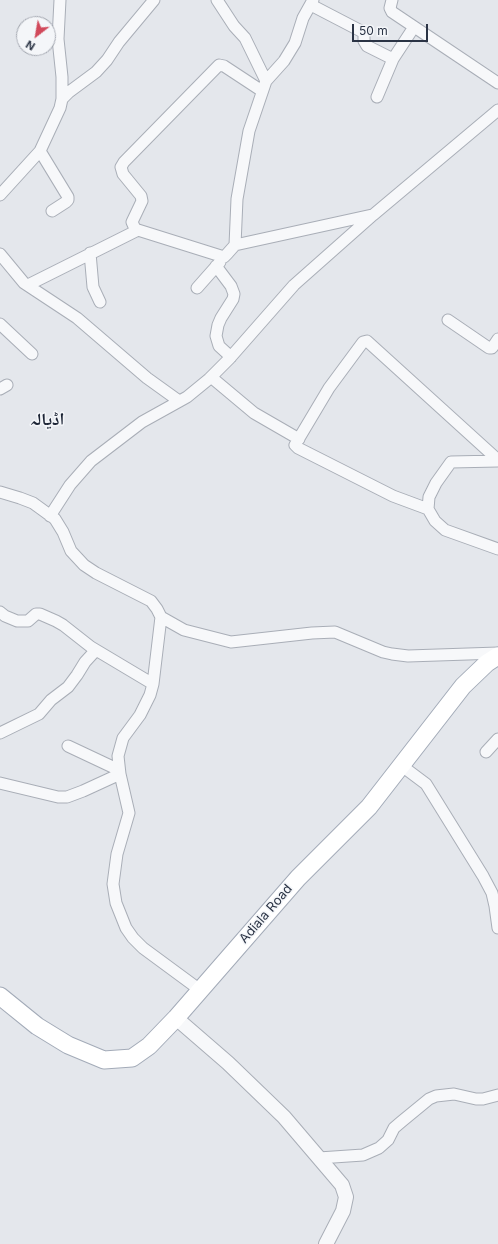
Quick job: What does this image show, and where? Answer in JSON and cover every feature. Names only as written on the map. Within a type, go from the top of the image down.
[{"type":"main road","name":"Adiala Road","points":[[0,996],[37,1026],[68,1045],[104,1060],[132,1058],[149,1046],[176,1018],[298,878],[369,807],[463,686],[498,654]]},
{"type":"street","points":[[0,195],[40,151],[57,114],[62,99],[62,77],[58,39],[60,0]]},
{"type":"street","points":[[62,99],[96,72],[154,0]]},
{"type":"street","points":[[217,0],[234,26],[245,38],[264,86]]},
{"type":"street","points":[[392,0],[390,8],[392,12],[498,83]]},
{"type":"street","points":[[235,245],[237,200],[249,131],[264,86],[284,61],[295,43],[302,18],[312,3],[328,15],[358,28],[364,33],[364,41],[367,46],[392,59]]},
{"type":"street","points":[[377,97],[392,59],[414,27]]},
{"type":"street","points":[[136,231],[132,222],[142,201],[141,196],[123,174],[121,167],[124,162],[219,65],[224,66],[264,86]]},
{"type":"street","points":[[50,516],[70,485],[91,461],[142,422],[187,397],[211,377],[231,357],[294,285],[373,215],[498,110]]},
{"type":"street","points":[[40,151],[68,197],[66,202],[52,211]]},
{"type":"street","points":[[197,288],[235,245],[373,215]]},
{"type":"street","points":[[28,285],[138,230],[224,257]]},
{"type":"street","points":[[90,253],[93,287],[100,302]]},
{"type":"street","points":[[0,254],[24,282],[77,318],[146,378],[179,401]]},
{"type":"street","points":[[216,266],[231,286],[234,294],[233,299],[218,325],[216,336],[219,346],[231,357]]},
{"type":"street","points":[[448,320],[489,348],[492,348],[498,339]]},
{"type":"street","points":[[0,324],[32,354]]},
{"type":"street","points":[[428,509],[392,496],[298,448],[296,445],[329,388],[363,342],[367,341],[498,461]]},
{"type":"street","points":[[211,377],[254,413],[299,439]]},
{"type":"street","points":[[498,461],[451,462],[436,482],[431,492],[428,509],[435,522],[445,530],[498,549]]},
{"type":"street","points":[[0,492],[33,503],[55,519],[63,532],[71,551],[84,565],[96,573],[151,600],[161,617],[153,684],[150,695],[140,715],[123,738],[118,756],[119,772],[129,813],[115,863],[113,884],[116,903],[126,928],[133,938],[143,948],[200,990]]},
{"type":"street","points":[[0,612],[17,621],[28,621],[36,614],[40,614],[63,625],[96,650],[153,684]]},
{"type":"street","points":[[161,617],[184,630],[231,642],[312,632],[335,632],[383,652],[392,654],[415,656],[498,654]]},
{"type":"street","points":[[0,733],[40,714],[51,700],[68,687],[78,675],[85,662],[96,650]]},
{"type":"street","points":[[486,752],[498,739]]},
{"type":"street","points":[[68,746],[119,772]]},
{"type":"street","points":[[402,766],[426,784],[484,876],[492,893],[498,928]]},
{"type":"street","points":[[0,783],[58,797],[67,797],[83,791],[119,772]]},
{"type":"street","points":[[176,1018],[228,1063],[284,1117],[342,1185],[346,1197],[343,1211],[326,1244]]},
{"type":"street","points":[[319,1158],[363,1155],[379,1148],[388,1140],[394,1128],[400,1122],[429,1099],[436,1096],[454,1094],[483,1099],[498,1095]]},
{"type":"district","name":"اڈیالہ","points":[[47,420]]}]
